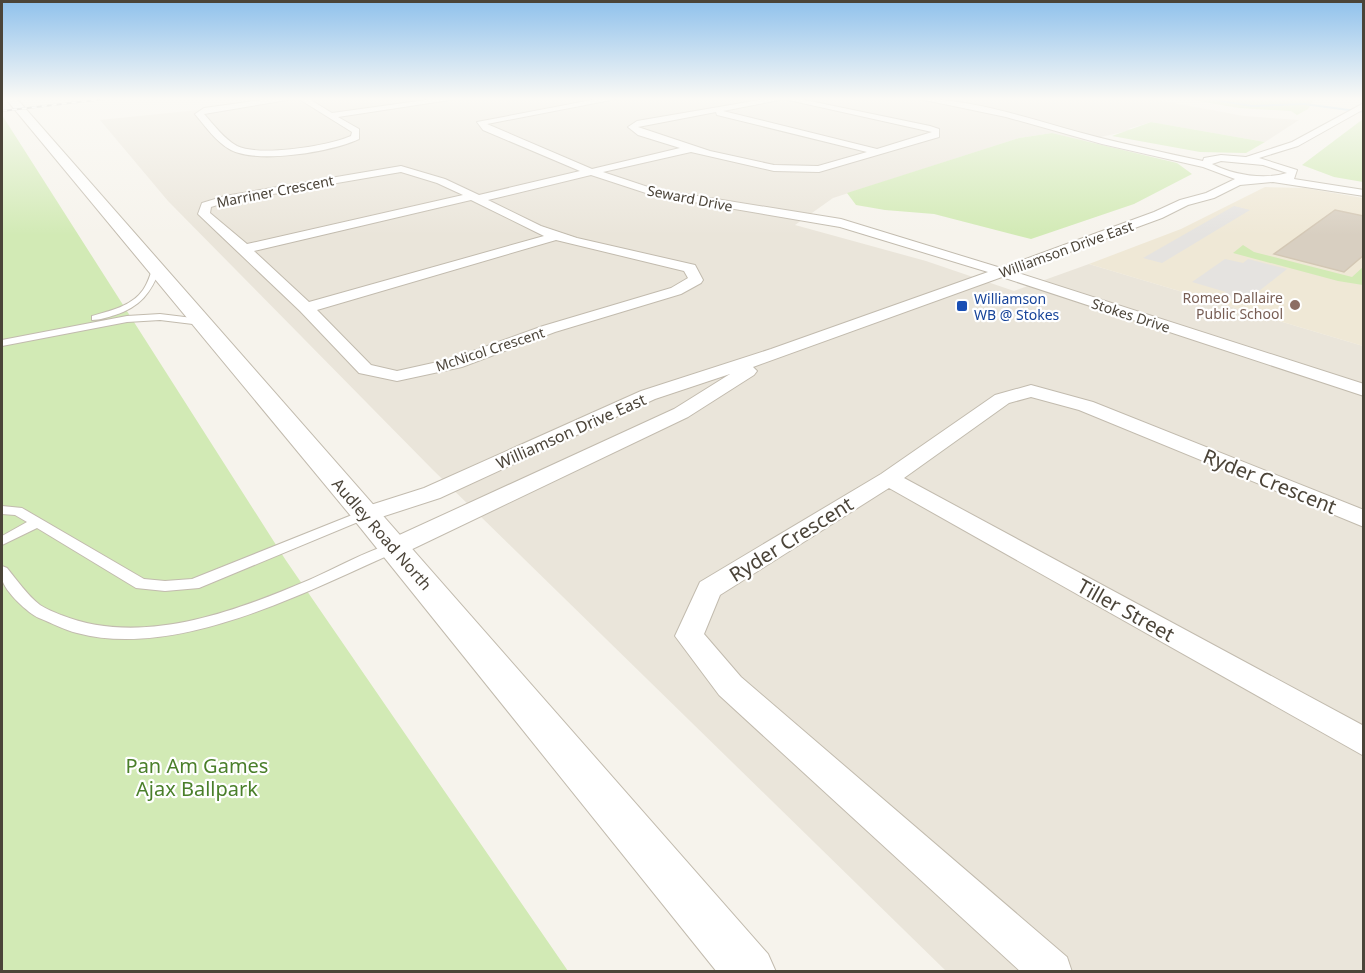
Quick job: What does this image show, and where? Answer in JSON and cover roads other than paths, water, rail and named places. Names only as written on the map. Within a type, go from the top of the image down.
[{"type":"street","name":"Audley Road North","points":[[50,144],[366,514],[750,972]]},
{"type":"street","points":[[229,144],[233,149],[253,153],[323,144]]},
{"type":"street","name":"Seward Drive","points":[[525,144],[580,168],[652,192],[841,224],[898,238],[1002,273]]},
{"type":"street","points":[[846,144],[876,152]]},
{"type":"street","points":[[244,249],[681,145],[774,168],[799,171],[819,169],[903,144]]},
{"type":"street","points":[[1121,144],[1256,179],[1364,193]]},
{"type":"street","points":[[1140,144],[1221,158],[1245,159],[1364,188]]},
{"type":"street","points":[[1245,159],[1262,156],[1278,148],[1293,144]]},
{"type":"street","points":[[1282,167],[1285,158],[1295,152],[1295,144]]},
{"type":"street","points":[[470,196],[693,149]]},
{"type":"street","points":[[1210,167],[1208,160],[1221,158]]},
{"type":"street","name":"Williamson Drive East","points":[[1184,202],[1185,192],[1214,178],[1210,167]]},
{"type":"street","name":"Marriner Crescent","points":[[244,249],[204,214],[206,204],[401,169],[417,172],[470,196]]},
{"type":"street","points":[[1275,180],[1291,177],[1293,172]]},
{"type":"street","name":"Williamson Drive East","points":[[366,514],[432,493],[648,395],[777,353],[1002,273],[1158,215],[1184,202],[1210,196],[1237,182],[1256,179]]},
{"type":"street","name":"McNicol Crescent","points":[[470,196],[557,236],[690,268],[696,280],[676,291],[549,329],[456,363],[397,376],[365,369],[306,308],[557,236]]},
{"type":"street","points":[[244,249],[306,308]]},
{"type":"street","name":"Stokes Drive","points":[[1002,273],[1364,390]]},
{"type":"street","name":"Williamson Drive East","points":[[393,548],[681,413],[777,353]]},
{"type":"street","name":"Ryder Crescent","points":[[1052,972],[730,686],[689,636],[709,590],[889,479],[1002,399],[1031,391],[1086,406],[1364,519]]},
{"type":"street","name":"Tiller Street","points":[[889,479],[1364,742]]},
{"type":"lane","points":[[31,337],[111,313],[140,301],[150,290],[156,269]]},
{"type":"lane","points":[[2,343],[128,319],[160,317],[201,322]]},
{"type":"lane","points":[[2,510],[18,511],[141,584],[165,586],[194,584],[366,514]]},
{"type":"lane","points":[[2,541],[38,522]]},
{"type":"lane","points":[[2,571],[37,610],[60,621],[94,631],[132,634],[237,616],[393,548]]},
{"type":"place","name":"Romeo Dallaire Public School","points":[[1295,305]]},
{"type":"place","name":"Williamson WB @ Stokes","points":[[962,306]]},
{"type":"park label","name":"Pan Am Games Ajax Ballpark","points":[[197,776]]}]
